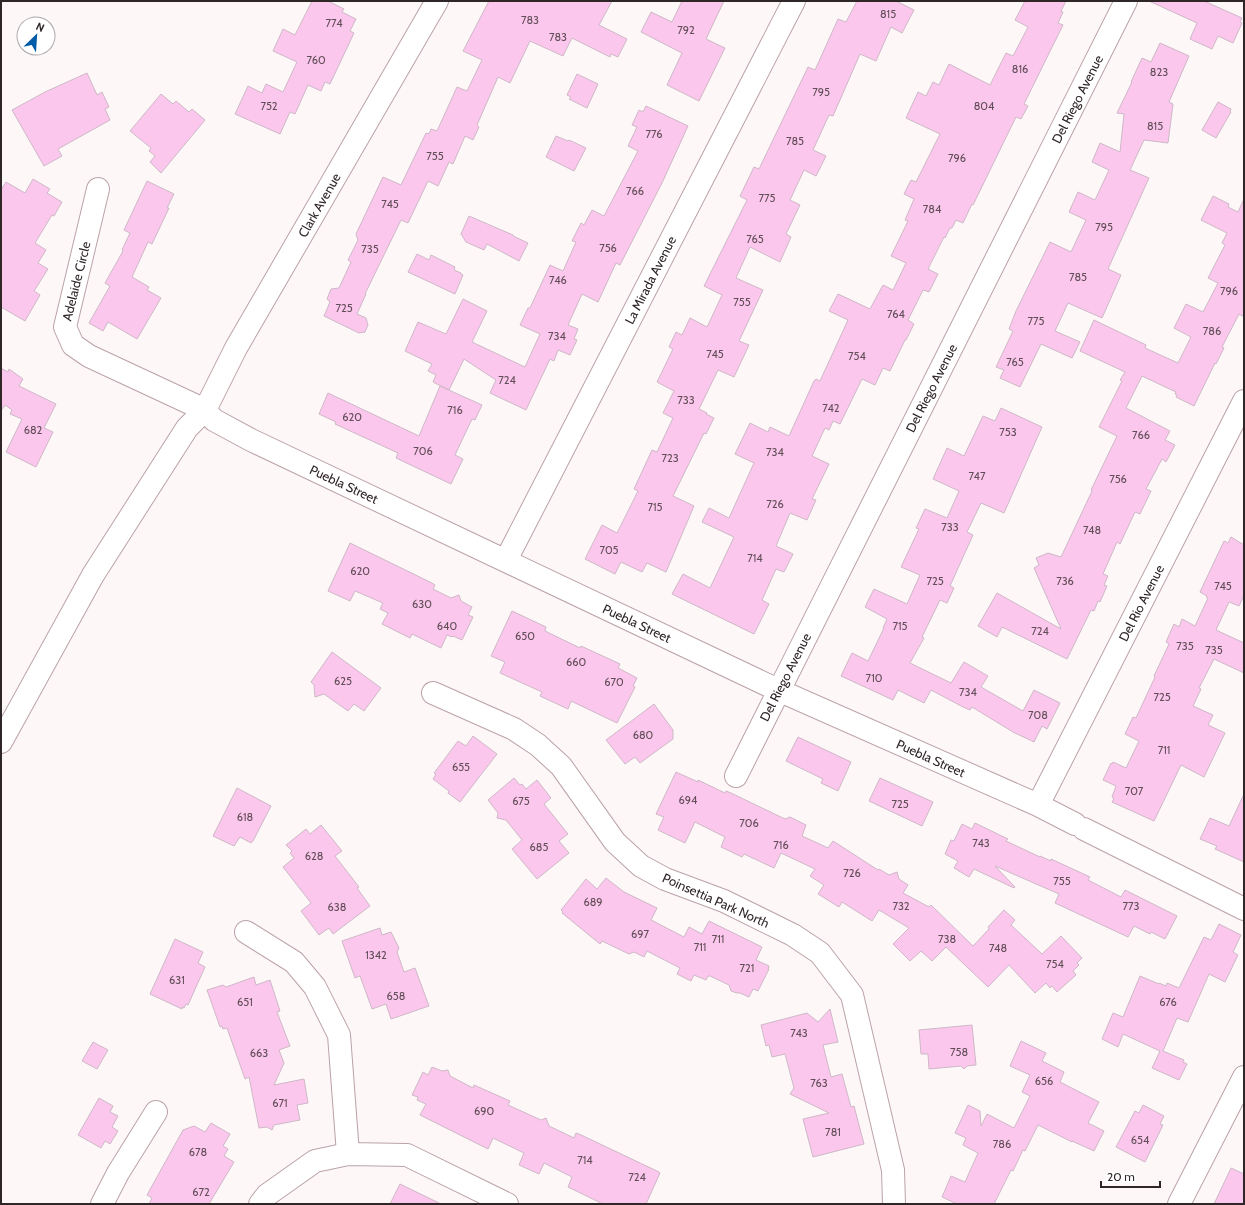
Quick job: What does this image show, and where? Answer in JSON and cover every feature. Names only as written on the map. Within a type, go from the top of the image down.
[{"type":"street","name":"Clark Avenue","points":[[1,742],[93,574],[187,428],[205,410],[236,348],[437,1]]},
{"type":"street","name":"La Mirada Avenue","points":[[506,560],[794,1]]},
{"type":"street","name":"Del Riego Avenue","points":[[736,776],[1126,1]]},
{"type":"street","name":"Adelaide Circle","points":[[98,189],[65,327],[73,345],[89,356],[205,410]]},
{"type":"street","name":"Del Rio Avenue","points":[[1038,805],[1244,401]]},
{"type":"street","name":"Puebla Street","points":[[205,410],[214,420],[250,440],[778,690],[1038,805],[1244,909]]},
{"type":"street","name":"Poinsettia Park North","points":[[433,693],[514,729],[538,745],[561,766],[615,842],[641,866],[665,879],[724,901],[786,932],[820,953],[852,995],[893,1170],[894,1204]]},
{"type":"street","points":[[246,932],[294,962],[315,987],[339,1035],[348,1154]]},
{"type":"street","points":[[1179,1204],[1244,1077]]},
{"type":"street","points":[[102,1204],[118,1173],[156,1112]]},
{"type":"street","points":[[260,1204],[267,1195],[315,1161],[348,1154],[407,1155],[507,1204]]},
{"type":"building","points":[[312,1],[328,1],[344,9],[342,12],[356,19],[350,31],[354,33],[330,84],[325,82],[321,91],[308,85],[295,114],[290,112],[280,134],[235,114],[248,86],[262,93],[266,84],[283,92],[297,62],[273,51],[283,29],[295,35]]},
{"type":"building","points":[[489,1],[612,1],[599,25],[627,39],[618,57],[611,54],[610,57],[572,38],[563,56],[530,41],[510,83],[498,77],[477,125],[479,127],[473,140],[465,136],[453,164],[449,162],[438,186],[428,181],[408,223],[401,220],[365,294],[357,314],[366,318],[368,325],[365,332],[359,333],[324,316],[330,302],[327,299],[331,289],[339,288],[351,262],[348,260],[358,240],[356,234],[383,177],[401,185],[426,133],[429,134],[431,129],[437,131],[457,87],[467,91],[482,60],[463,51]]},
{"type":"building","points":[[682,1],[724,1],[706,39],[725,48],[699,101],[667,85],[682,53],[641,32],[651,12],[672,22]]},
{"type":"building","points":[[857,1],[896,1],[914,10],[902,33],[891,27],[876,61],[860,54],[833,116],[829,115],[813,150],[826,156],[816,176],[804,170],[790,200],[800,205],[786,234],[791,237],[780,262],[750,247],[736,278],[763,290],[739,341],[749,345],[734,377],[718,370],[699,409],[714,418],[706,434],[704,433],[673,496],[694,506],[666,572],[647,563],[642,572],[621,562],[615,574],[585,559],[602,525],[617,533],[638,491],[634,489],[652,450],[657,452],[673,418],[663,413],[674,391],[657,382],[673,349],[669,347],[676,332],[682,335],[690,318],[707,327],[722,295],[704,286],[747,200],[740,196],[754,167],[759,169],[808,67],[815,70],[838,19],[846,22]]},
{"type":"building","points":[[1025,1],[1066,1],[1061,11],[1063,12],[1058,23],[1063,25],[1024,104],[1028,106],[1021,119],[1016,117],[963,223],[956,220],[945,238],[944,237],[928,269],[938,274],[929,292],[923,290],[908,320],[914,324],[890,371],[883,368],[875,385],[862,379],[840,424],[833,421],[829,430],[825,428],[812,456],[829,464],[812,499],[816,500],[807,520],[790,513],[776,546],[793,554],[784,572],[776,569],[762,600],[769,604],[754,634],[672,594],[683,574],[710,588],[734,537],[702,522],[709,508],[729,518],[754,463],[735,454],[750,423],[768,432],[770,427],[789,436],[814,381],[816,379],[820,381],[848,320],[829,311],[838,294],[870,309],[883,285],[893,290],[906,263],[891,256],[908,221],[905,220],[914,199],[904,194],[911,180],[916,182],[940,134],[906,118],[918,92],[926,96],[933,82],[939,85],[949,64],[990,85],[1006,53],[1013,56],[1028,27],[1015,20]]},
{"type":"building","points":[[1149,1],[1204,1],[1242,18],[1240,22],[1242,23],[1233,43],[1218,36],[1212,49],[1190,39],[1197,23]]},
{"type":"building","points":[[1160,43],[1189,56],[1169,102],[1173,104],[1168,143],[1144,140],[1130,170],[1149,178],[1108,269],[1121,275],[1102,318],[1068,303],[1055,331],[1080,342],[1072,358],[1041,344],[1020,387],[1000,378],[1004,370],[996,367],[1013,331],[1009,329],[1016,311],[1050,242],[1071,252],[1086,220],[1069,212],[1078,192],[1095,200],[1109,170],[1092,162],[1100,143],[1120,152],[1124,114],[1117,113],[1142,58],[1151,62]]},
{"type":"building","points":[[87,73],[97,95],[102,92],[109,107],[105,109],[110,120],[58,149],[62,156],[44,166],[12,110],[45,92]]},
{"type":"building","points":[[577,74],[598,84],[587,108],[569,99],[571,97],[567,95]]},
{"type":"building","points":[[161,94],[173,104],[176,101],[189,112],[192,109],[205,120],[161,173],[150,162],[155,156],[149,151],[151,148],[130,131]]},
{"type":"building","points":[[1218,102],[1231,109],[1231,112],[1216,138],[1202,130]]},
{"type":"building","points":[[646,106],[688,126],[662,183],[620,265],[616,263],[598,302],[582,294],[568,325],[578,329],[574,339],[577,340],[570,355],[558,350],[554,361],[550,359],[526,410],[490,393],[496,380],[464,359],[449,390],[433,382],[436,375],[428,371],[432,364],[405,351],[418,322],[446,334],[463,299],[487,311],[472,342],[525,367],[540,334],[520,325],[528,308],[530,308],[550,265],[563,271],[576,242],[572,241],[581,223],[584,225],[592,210],[604,216],[638,151],[628,146],[637,127],[632,125],[639,110],[643,112]]},
{"type":"building","points":[[556,136],[586,148],[574,171],[546,157]]},
{"type":"building","points":[[33,179],[50,189],[47,193],[62,202],[54,216],[52,215],[35,243],[46,250],[38,263],[48,269],[34,291],[40,295],[25,321],[1,307],[1,190],[6,182],[25,193]]},
{"type":"building","points":[[147,181],[174,194],[152,244],[148,242],[132,277],[149,287],[147,290],[161,298],[137,339],[108,322],[103,331],[89,323],[110,286],[105,283],[123,251],[122,250],[130,233],[124,230]]},
{"type":"building","points":[[1213,196],[1229,204],[1228,207],[1238,212],[1244,199],[1244,317],[1239,314],[1222,347],[1224,348],[1194,406],[1176,397],[1176,392],[1142,376],[1126,408],[1170,431],[1165,440],[1175,445],[1166,462],[1162,459],[1146,489],[1151,491],[1140,514],[1135,512],[1120,544],[1117,542],[1103,574],[1108,576],[1104,585],[1107,586],[1094,611],[1091,610],[1067,659],[1002,627],[997,637],[978,626],[997,593],[1061,629],[1034,568],[1039,565],[1036,558],[1048,553],[1061,557],[1117,436],[1099,427],[1125,372],[1080,351],[1094,320],[1146,345],[1145,348],[1178,363],[1191,337],[1174,328],[1186,304],[1203,312],[1218,283],[1208,278],[1225,245],[1222,243],[1227,233],[1201,220]]},
{"type":"building","points":[[469,216],[528,243],[519,261],[487,244],[484,250],[466,242],[461,234]]},
{"type":"building","points":[[417,254],[429,260],[431,255],[455,267],[454,270],[463,275],[455,294],[408,272]]},
{"type":"building","points":[[1,368],[8,372],[9,369],[23,379],[19,386],[56,404],[44,428],[53,432],[36,467],[6,452],[22,419],[10,414],[12,410],[5,405],[1,411]]},
{"type":"building","points":[[440,386],[482,405],[475,420],[472,419],[455,455],[463,459],[451,484],[396,458],[398,453],[335,424],[336,422],[319,414],[328,393],[419,436]]},
{"type":"building","points":[[1001,408],[1042,427],[1004,513],[981,503],[967,532],[973,535],[950,586],[954,588],[947,603],[940,600],[922,637],[924,638],[910,663],[951,683],[964,662],[988,676],[981,687],[1023,711],[1034,690],[1060,703],[1047,729],[1042,726],[1034,742],[1013,732],[972,707],[970,710],[931,690],[924,703],[898,690],[893,700],[841,676],[852,653],[868,661],[884,628],[887,619],[865,607],[874,589],[907,604],[920,575],[901,567],[919,529],[916,528],[925,509],[947,518],[959,491],[933,479],[947,448],[964,456],[983,416],[995,421]]},
{"type":"building","points":[[1231,537],[1244,545],[1244,595],[1239,606],[1229,602],[1216,630],[1244,643],[1244,673],[1214,659],[1199,688],[1201,689],[1193,706],[1213,715],[1208,725],[1225,733],[1204,777],[1181,765],[1154,821],[1112,802],[1114,798],[1112,797],[1116,786],[1103,780],[1111,763],[1112,764],[1113,762],[1126,768],[1139,741],[1125,734],[1133,717],[1136,718],[1155,677],[1154,676],[1169,644],[1166,642],[1174,624],[1179,627],[1182,619],[1195,626],[1208,598],[1200,592],[1224,541],[1228,543]]},
{"type":"building","points":[[350,543],[432,583],[435,585],[433,589],[451,598],[459,595],[461,601],[472,607],[468,615],[473,617],[462,640],[447,635],[441,648],[412,634],[410,638],[382,624],[388,613],[380,609],[383,603],[355,591],[350,601],[328,591]]},
{"type":"building","points":[[512,611],[546,627],[545,631],[580,648],[581,646],[620,664],[618,668],[637,678],[633,686],[635,687],[617,723],[571,701],[568,709],[540,696],[542,692],[500,673],[505,662],[491,656]]},
{"type":"building","points":[[332,652],[381,688],[364,711],[354,704],[348,711],[324,694],[315,697],[314,685],[311,682]]},
{"type":"building","points":[[654,704],[673,730],[673,739],[640,763],[635,757],[625,764],[606,740]]},
{"type":"building","points":[[473,736],[497,754],[460,802],[448,793],[449,791],[433,779],[436,774],[434,773],[458,741],[466,746]]},
{"type":"building","points":[[798,737],[851,762],[838,791],[821,783],[823,779],[786,761]]},
{"type":"building","points":[[676,772],[698,782],[698,780],[725,793],[726,791],[731,793],[785,819],[790,817],[806,825],[802,836],[828,848],[833,841],[878,870],[879,869],[889,875],[897,872],[899,879],[908,885],[903,893],[929,907],[931,905],[973,946],[1004,910],[1015,920],[1011,925],[1042,954],[1061,936],[1082,958],[1077,963],[1079,965],[1073,971],[1076,975],[1057,992],[1052,986],[1050,988],[1046,983],[1035,993],[1009,965],[988,987],[946,947],[932,961],[921,951],[910,961],[893,944],[909,928],[879,910],[872,921],[842,902],[839,907],[818,894],[824,885],[810,876],[815,869],[781,853],[774,868],[744,854],[742,857],[721,847],[725,837],[695,822],[685,843],[658,830],[664,817],[656,814]]},
{"type":"building","points":[[514,778],[526,789],[537,780],[551,798],[544,804],[568,834],[559,841],[569,853],[537,879],[512,849],[522,840],[506,820],[497,818],[498,813],[488,800]]},
{"type":"building","points":[[880,778],[933,802],[922,826],[869,801]]},
{"type":"building","points":[[237,788],[271,806],[253,841],[251,843],[240,837],[234,846],[213,836]]},
{"type":"building","points":[[1244,794],[1244,862],[1215,849],[1217,846],[1200,839],[1210,818],[1229,826]]},
{"type":"building","points":[[975,823],[1008,839],[1006,841],[1040,857],[1051,861],[1051,859],[1090,877],[1088,880],[1121,897],[1125,890],[1177,916],[1165,939],[1134,926],[1128,937],[1055,903],[1059,894],[995,866],[1015,887],[1014,888],[974,869],[969,877],[954,868],[958,861],[945,854],[951,840],[954,841],[962,824],[972,829]]},
{"type":"building","points":[[321,825],[342,851],[335,856],[359,887],[357,888],[370,906],[333,934],[329,928],[319,935],[301,911],[311,903],[283,867],[294,858],[290,853],[292,851],[286,845],[306,829],[310,834]]},
{"type":"building","points":[[606,878],[624,892],[657,908],[651,920],[684,937],[689,927],[702,934],[709,921],[762,947],[756,960],[769,966],[769,969],[758,991],[753,989],[749,997],[731,991],[729,985],[710,976],[708,976],[706,980],[694,975],[691,981],[677,974],[680,968],[647,951],[644,957],[634,952],[629,954],[602,941],[600,944],[562,913],[563,912],[561,910],[586,879],[597,889]]},
{"type":"building","points":[[1219,924],[1241,935],[1233,952],[1238,955],[1225,982],[1209,974],[1188,1022],[1177,1018],[1163,1051],[1184,1060],[1183,1062],[1187,1064],[1179,1080],[1152,1068],[1160,1051],[1123,1034],[1118,1047],[1102,1039],[1113,1013],[1123,1017],[1140,976],[1159,984],[1166,986],[1167,983],[1179,988],[1204,937],[1211,940]]},
{"type":"building","points":[[380,928],[382,935],[391,932],[399,948],[397,952],[404,972],[415,968],[429,1006],[391,1019],[386,1004],[372,1009],[360,976],[355,978],[342,941]]},
{"type":"building","points":[[175,939],[203,952],[198,963],[205,967],[188,1005],[186,1004],[184,1008],[182,1007],[182,1009],[150,994]]},
{"type":"building","points":[[254,977],[256,985],[270,980],[280,1011],[277,1012],[290,1046],[279,1050],[284,1063],[274,1085],[304,1079],[308,1103],[297,1105],[300,1120],[274,1125],[272,1130],[267,1127],[259,1128],[249,1077],[245,1079],[227,1028],[223,1029],[222,1026],[220,1027],[207,990],[223,985],[226,987]]},
{"type":"building","points":[[830,1009],[838,1042],[823,1045],[831,1077],[842,1074],[851,1107],[854,1106],[864,1144],[813,1157],[803,1119],[829,1113],[790,1094],[794,1088],[785,1054],[772,1057],[769,1045],[766,1046],[761,1025],[807,1013],[818,1022]]},
{"type":"building","points":[[972,1025],[976,1065],[967,1066],[964,1069],[961,1066],[929,1069],[928,1054],[921,1054],[919,1030]]},
{"type":"building","points":[[1021,1041],[1046,1053],[1042,1061],[1064,1072],[1060,1082],[1099,1102],[1088,1123],[1104,1131],[1094,1151],[1038,1125],[1025,1151],[1023,1150],[1013,1171],[1011,1170],[994,1204],[957,1204],[942,1197],[951,1176],[965,1182],[978,1153],[963,1145],[966,1138],[955,1133],[968,1105],[980,1111],[981,1126],[987,1114],[1014,1128],[1030,1096],[1022,1092],[1030,1075],[1010,1066]]},
{"type":"building","points":[[93,1042],[108,1050],[97,1069],[82,1061]]},
{"type":"building","points":[[432,1067],[442,1071],[448,1070],[450,1076],[473,1088],[474,1085],[510,1101],[508,1105],[541,1120],[546,1118],[549,1126],[574,1138],[576,1133],[579,1134],[659,1172],[660,1173],[646,1204],[603,1204],[568,1187],[572,1177],[544,1163],[539,1174],[519,1165],[524,1153],[493,1138],[488,1149],[420,1115],[426,1104],[417,1100],[418,1097],[412,1095],[423,1072],[428,1075]]},
{"type":"building","points":[[99,1098],[113,1106],[110,1112],[118,1116],[112,1127],[118,1131],[110,1144],[105,1141],[101,1148],[78,1135]]},
{"type":"building","points":[[1143,1105],[1164,1116],[1160,1124],[1163,1125],[1145,1162],[1116,1147],[1135,1111],[1139,1113]]},
{"type":"building","points":[[211,1123],[230,1134],[223,1146],[228,1149],[224,1156],[234,1162],[209,1204],[149,1204],[152,1198],[147,1195],[183,1130],[194,1126],[205,1132]]},
{"type":"building","points":[[1231,1168],[1244,1174],[1244,1204],[1214,1204]]},
{"type":"building","points":[[400,1184],[441,1204],[390,1204]]}]
